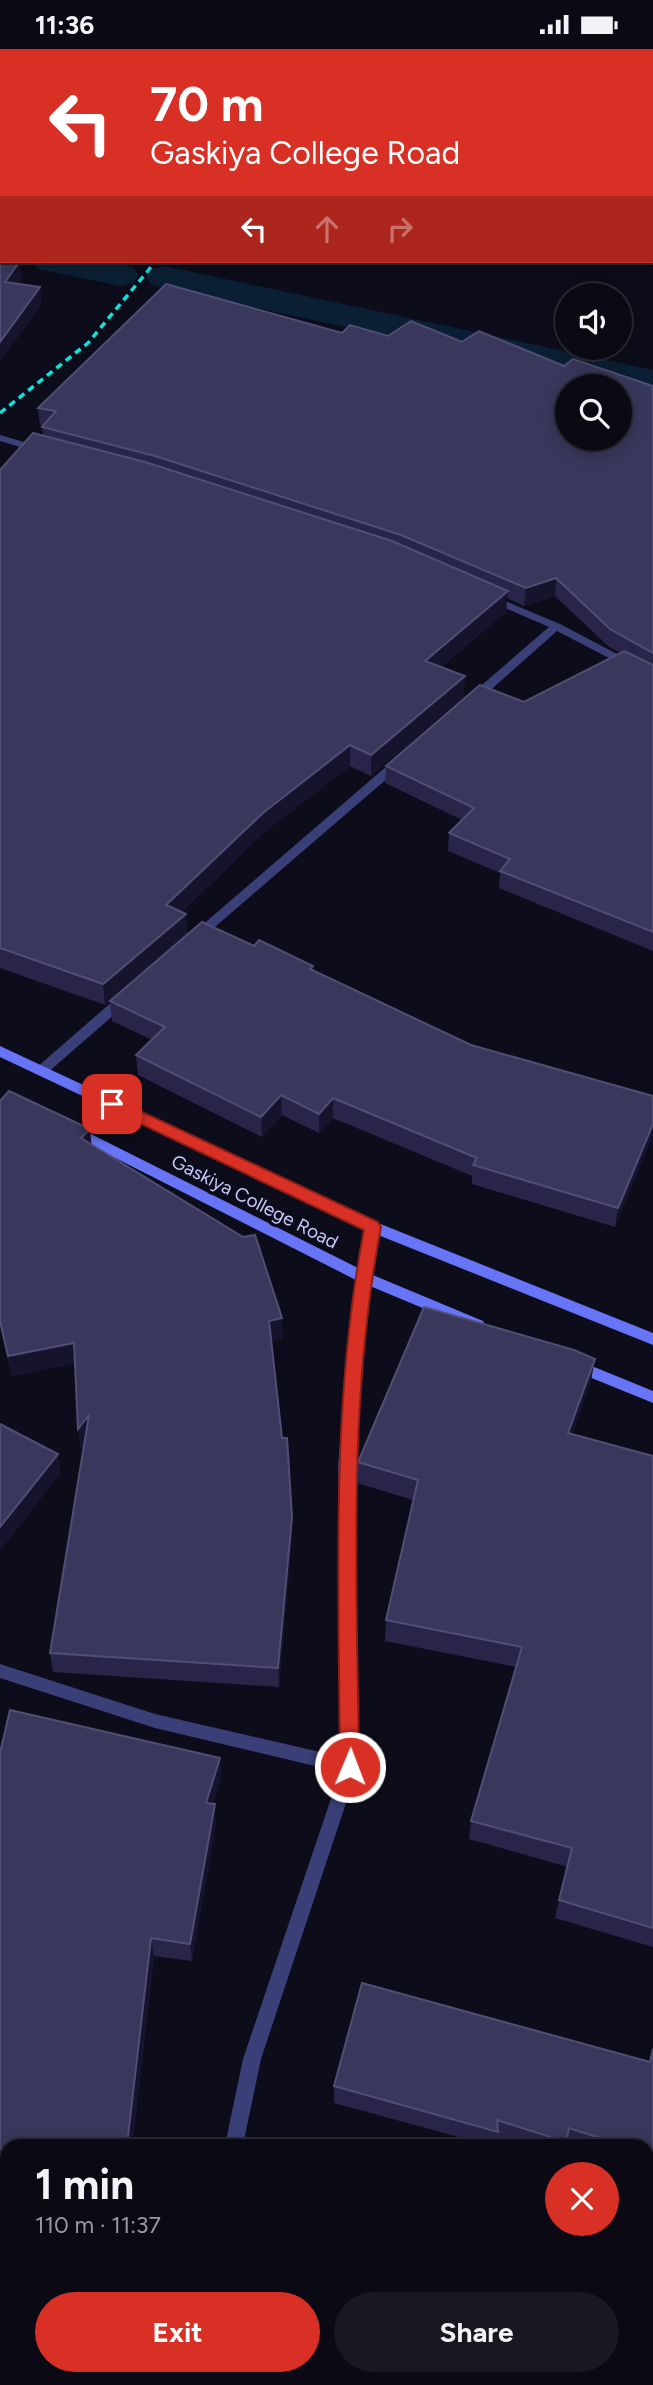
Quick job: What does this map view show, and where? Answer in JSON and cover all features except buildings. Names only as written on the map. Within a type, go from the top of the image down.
[{"type":"main road","name":"Gaskiya College Road","points":[[0,1051],[373,1227],[653,1339]]},
{"type":"main road","name":"Gaskiya College Road","points":[[54,1120],[363,1277],[489,1329]]},
{"type":"main road","points":[[565,1360],[653,1397]]},
{"type":"street","points":[[0,438],[57,454]]},
{"type":"street","points":[[482,594],[556,627],[653,678]]},
{"type":"street","points":[[462,708],[556,627]]},
{"type":"street","points":[[188,944],[409,753]]},
{"type":"street","points":[[41,1071],[136,989]]},
{"type":"street","points":[[235,2139],[251,2059],[350,1767],[346,1465],[363,1277],[373,1227]]},
{"type":"street","points":[[0,1671],[155,1721],[350,1767]]},
{"type":"waterway","points":[[61,263],[120,275]]},
{"type":"waterway","points":[[165,277],[653,382]]},
{"type":"railway","points":[[0,413],[88,343],[154,263]]},
{"type":"route","points":[[112,1104],[373,1227],[363,1277],[346,1465],[350,1767]]}]
